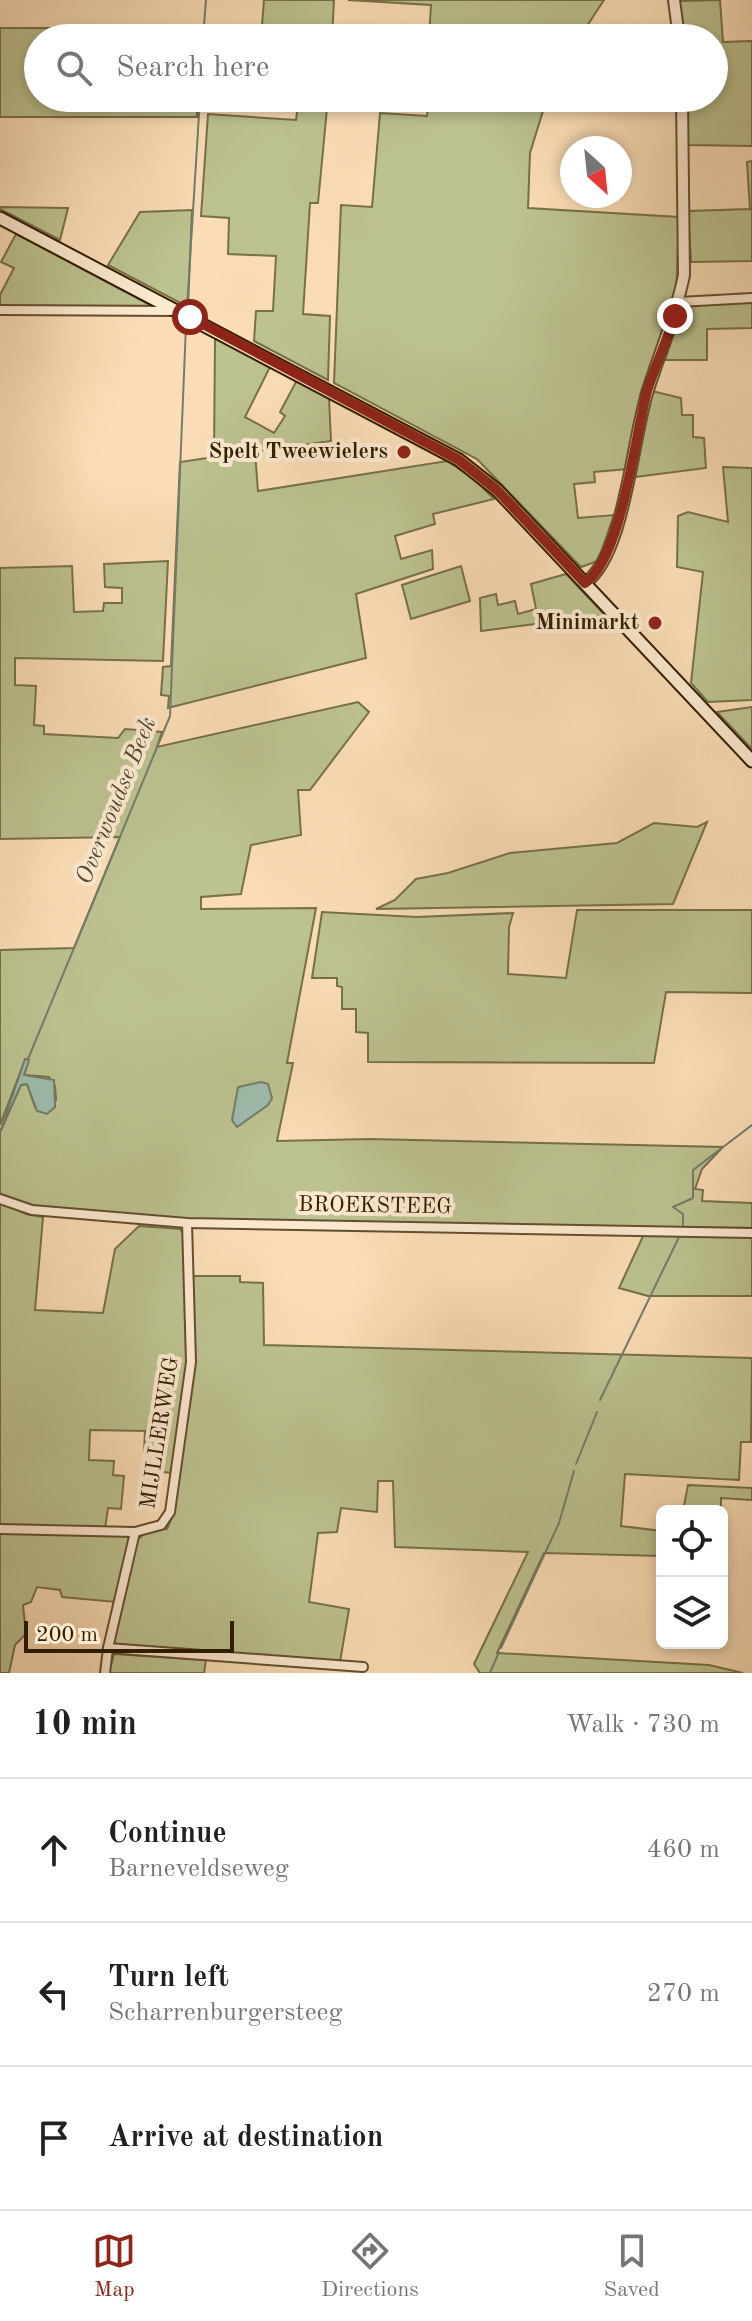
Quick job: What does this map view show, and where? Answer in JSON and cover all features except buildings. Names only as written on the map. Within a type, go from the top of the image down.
[{"type":"main road","points":[[0,218],[459,460],[497,490],[752,761]]},
{"type":"street","points":[[674,0],[677,24]]},
{"type":"street","points":[[585,583],[601,566],[623,505],[646,396],[679,302],[684,275],[682,112]]},
{"type":"street","points":[[679,302],[752,298]]},
{"type":"street","points":[[0,310],[177,311]]},
{"type":"street","name":"BROEKSTEEG","points":[[0,1199],[32,1210],[187,1223],[752,1233]]},
{"type":"street","name":"MIJLLERWEG","points":[[0,1529],[135,1532],[161,1525],[170,1512],[191,1362],[187,1223]]},
{"type":"street","name":"MIJLLERWEG","points":[[105,1673],[135,1532]]},
{"type":"street","points":[[108,1648],[363,1667]]},
{"type":"green space","points":[[264,0],[334,0],[333,24],[262,24]]},
{"type":"green space","points":[[348,0],[604,0],[588,24],[430,24],[431,5]]},
{"type":"green space","points":[[720,0],[722,24],[683,24],[679,1]]},
{"type":"green space","points":[[0,28],[24,28],[24,112],[197,112],[197,117],[0,117]]},
{"type":"green space","points":[[752,41],[752,146],[687,145],[688,112],[728,112],[728,42]]},
{"type":"green space","points":[[297,112],[327,112],[318,203],[310,203],[303,314],[330,316],[328,380],[254,341],[256,311],[273,311],[276,256],[228,254],[229,218],[201,216],[208,114],[296,120]]},
{"type":"green space","points":[[427,112],[543,112],[530,153],[528,208],[679,217],[676,301],[641,392],[627,469],[594,472],[595,482],[574,484],[578,518],[614,515],[598,561],[581,567],[477,459],[334,383],[341,205],[372,207],[380,113],[427,116]]},
{"type":"green space","points":[[752,161],[752,261],[691,262],[688,211],[750,209],[747,162]]},
{"type":"green space","points":[[68,208],[60,240],[0,209]]},
{"type":"green space","points":[[192,210],[188,307],[108,265],[140,212]]},
{"type":"green space","points":[[16,234],[156,308],[0,307],[0,295],[14,268],[1,262]]},
{"type":"green space","points":[[752,300],[752,328],[707,329],[707,360],[665,360],[684,304]]},
{"type":"green space","points":[[215,338],[270,367],[245,417],[274,433],[285,416],[280,412],[297,380],[329,398],[331,441],[255,452],[258,491],[447,461],[473,478],[494,499],[433,514],[435,524],[395,536],[401,559],[432,550],[433,569],[356,594],[366,658],[168,708],[169,696],[161,695],[163,667],[171,666],[180,462],[214,457]]},
{"type":"green space","points":[[652,391],[681,398],[682,415],[693,415],[693,437],[704,438],[706,468],[635,477]]},
{"type":"green space","points":[[723,467],[752,468],[752,700],[708,702],[691,683],[703,572],[677,567],[678,516],[688,512],[728,522]]},
{"type":"green space","points":[[168,561],[163,661],[15,658],[15,685],[36,686],[34,725],[44,726],[44,734],[118,738],[125,729],[162,732],[157,747],[358,702],[369,712],[310,790],[298,790],[301,835],[251,845],[241,894],[201,897],[201,909],[316,908],[287,1063],[293,1063],[277,1141],[370,1139],[723,1147],[702,1169],[695,1189],[703,1190],[702,1201],[752,1203],[752,1228],[225,1222],[29,1208],[0,1197],[0,1132],[21,1085],[27,1084],[35,1107],[56,1100],[55,1086],[49,1077],[24,1075],[28,1063],[25,1060],[0,1125],[0,950],[74,948],[120,837],[0,839],[0,568],[72,566],[74,612],[103,611],[104,603],[122,603],[122,588],[105,587],[104,564]]},
{"type":"green space","points":[[461,566],[470,601],[411,619],[402,585]]},
{"type":"green space","points":[[566,574],[605,615],[481,631],[480,598],[496,594],[498,605],[515,601],[518,614],[536,609],[531,584]]},
{"type":"green space","points":[[752,707],[752,749],[717,712]]},
{"type":"green space","points":[[707,822],[673,904],[376,909],[395,900],[416,879],[448,873],[510,853],[617,843],[654,823],[697,827]]},
{"type":"green space","points":[[577,910],[752,910],[752,993],[666,992],[654,1063],[368,1062],[368,1033],[356,1032],[356,1009],[342,1009],[342,987],[337,986],[337,978],[312,978],[322,912],[417,917],[513,913],[509,927],[508,974],[566,978]]},
{"type":"green space","points":[[0,1202],[26,1214],[43,1217],[35,1310],[103,1313],[115,1249],[139,1226],[180,1229],[183,1233],[189,1367],[173,1473],[163,1472],[165,1454],[144,1453],[145,1431],[90,1430],[89,1460],[114,1461],[113,1475],[124,1476],[121,1509],[108,1508],[105,1529],[0,1527]]},
{"type":"green space","points":[[644,1234],[752,1236],[752,1296],[648,1296],[619,1288]]},
{"type":"green space","points":[[190,1276],[240,1276],[240,1282],[263,1283],[264,1345],[752,1358],[751,1442],[741,1442],[739,1480],[625,1474],[621,1526],[656,1530],[656,1556],[544,1553],[497,1653],[709,1665],[743,1673],[480,1673],[474,1664],[528,1552],[395,1547],[393,1481],[378,1481],[377,1512],[341,1508],[337,1532],[318,1533],[309,1602],[349,1609],[340,1662],[116,1644],[112,1636],[137,1540],[149,1530],[167,1529],[172,1517],[195,1360]]},
{"type":"green space","points":[[688,1485],[752,1488],[752,1500],[721,1498],[721,1505],[684,1505]]},
{"type":"green space","points":[[0,1533],[128,1535],[131,1539],[116,1602],[62,1597],[60,1590],[37,1587],[31,1602],[23,1605],[26,1634],[15,1645],[9,1673],[0,1673]]},
{"type":"green space","points":[[114,1654],[206,1660],[204,1673],[109,1673]]},
{"type":"shaded area","points":[[25,1059],[29,1060],[24,1075],[54,1080],[55,1107],[47,1114],[37,1111],[27,1084],[21,1085],[0,1132]]},
{"type":"shaded area","points":[[261,1082],[268,1084],[272,1098],[268,1105],[237,1127],[232,1120],[238,1087]]},
{"type":"waterway","name":"Overwoudse Beek","points":[[204,24],[206,0]]},
{"type":"waterway","name":"Overwoudse Beek","points":[[187,308],[199,112]]},
{"type":"waterway","name":"Overwoudse Beek","points":[[28,1059],[170,716],[186,325]]},
{"type":"waterway","points":[[683,1225],[683,1214],[673,1207],[693,1198],[693,1170],[752,1125]]},
{"type":"waterway","points":[[600,1400],[679,1237]]},
{"type":"waterway","points":[[576,1464],[597,1412]]},
{"type":"waterway","points":[[501,1648],[559,1523],[574,1471]]},
{"type":"waterway","points":[[490,1673],[499,1652]]},
{"type":"place","name":"Spelt Tweewielers","points":[[404,452]]},
{"type":"place","name":"Minimarkt","points":[[655,623]]},
{"type":"route","points":[[190,317],[459,460],[497,490],[585,583],[601,566],[623,505],[640,417],[675,316]]}]
